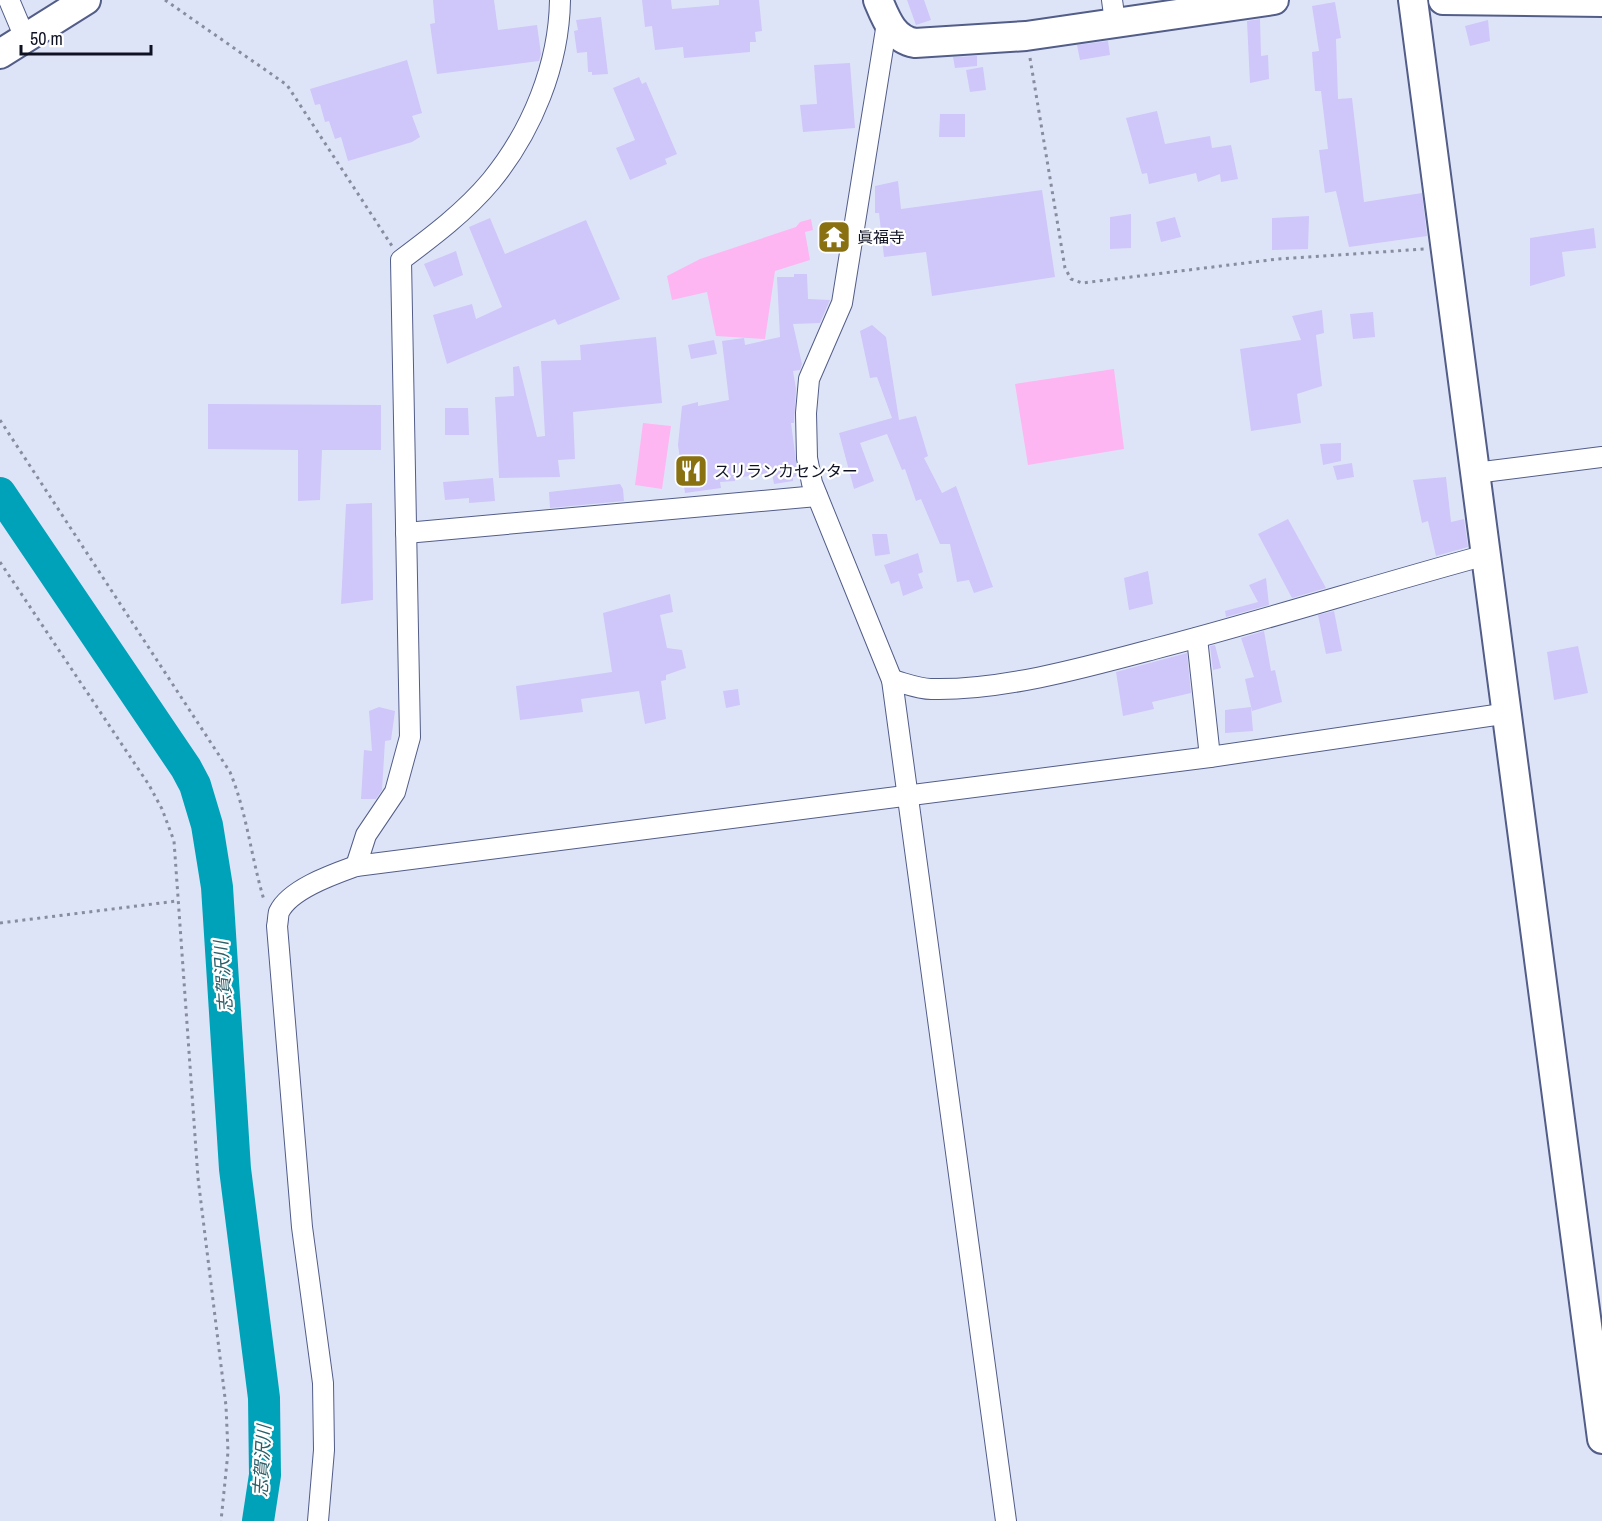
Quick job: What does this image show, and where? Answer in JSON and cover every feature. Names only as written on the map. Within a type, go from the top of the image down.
[{"type":"street","points":[[9,0],[25,38]]},
{"type":"street","points":[[0,54],[86,0]]},
{"type":"street","points":[[356,866],[366,835],[395,792],[410,737],[401,260],[443,229],[491,181],[523,133],[552,65],[560,23],[560,0]]},
{"type":"street","points":[[883,11],[899,37],[915,44],[1026,36],[1114,11],[1274,0]]},
{"type":"street","points":[[1413,0],[1509,713],[1602,1439]]},
{"type":"street","points":[[1443,0],[1602,2]]},
{"type":"street","points":[[883,11],[842,303],[808,379],[807,458],[817,496],[892,680],[1006,1521]]},
{"type":"street","points":[[1475,473],[1602,457]]},
{"type":"street","points":[[406,533],[817,496]]},
{"type":"street","points":[[892,680],[929,689],[972,687],[1076,670],[1197,638],[1486,555]]},
{"type":"street","points":[[1197,638],[1210,757]]},
{"type":"street","points":[[318,1521],[324,1450],[323,1383],[302,1227],[279,961],[279,912],[298,893],[323,879],[356,866],[1210,757],[1509,713]]},
{"type":"path","points":[[165,0],[287,85],[401,260]]},
{"type":"path","points":[[1026,36],[1065,268],[1071,279],[1082,284],[1278,259],[1446,248]]},
{"type":"path","points":[[0,420],[230,772],[242,801],[257,877],[265,903],[279,912]]},
{"type":"path","points":[[0,562],[162,809],[174,841],[198,1178],[226,1406],[228,1452],[221,1521]]},
{"type":"path","points":[[0,923],[177,901]]},
{"type":"shaded area","points":[[811,219],[813,230],[805,232],[810,260],[775,271],[765,339],[716,336],[707,292],[672,300],[667,276],[700,259],[796,227],[800,222]]},
{"type":"shaded area","points":[[1114,369],[1124,449],[1028,465],[1015,384]]},
{"type":"shaded area","points":[[643,423],[671,426],[662,489],[635,485]]},
{"type":"building","points":[[433,0],[494,0],[498,30],[537,25],[541,54],[539,61],[437,74],[430,24],[435,23]]},
{"type":"building","points":[[642,0],[671,0],[672,9],[719,5],[719,0],[759,0],[762,31],[755,32],[756,42],[750,42],[750,52],[684,58],[683,47],[655,50],[652,26],[645,27]]},
{"type":"building","points":[[907,0],[924,0],[931,20],[916,25]]},
{"type":"building","points":[[1335,2],[1341,38],[1336,39],[1338,99],[1352,98],[1364,202],[1422,193],[1427,236],[1349,247],[1336,191],[1325,193],[1319,150],[1328,149],[1321,91],[1315,91],[1312,52],[1319,51],[1312,6]]},
{"type":"building","points":[[601,17],[608,74],[592,75],[592,72],[588,72],[587,52],[577,53],[574,31],[578,30],[576,20]]},
{"type":"building","points":[[1260,19],[1261,56],[1268,55],[1269,79],[1250,83],[1247,21]]},
{"type":"building","points":[[1488,20],[1490,41],[1470,46],[1465,26]]},
{"type":"building","points":[[1108,41],[1110,55],[1080,60],[1077,45]]},
{"type":"building","points":[[977,56],[977,66],[955,68],[953,57]]},
{"type":"building","points":[[407,60],[422,113],[412,116],[420,137],[412,142],[348,161],[341,137],[335,139],[329,121],[325,122],[320,104],[315,105],[310,89]]},
{"type":"building","points":[[850,63],[855,128],[803,132],[800,105],[817,104],[814,65]]},
{"type":"building","points":[[983,67],[986,90],[970,92],[966,70]]},
{"type":"building","points":[[639,77],[642,84],[646,82],[677,154],[665,159],[667,164],[630,180],[616,148],[635,140],[613,88]]},
{"type":"building","points":[[1157,111],[1165,144],[1210,136],[1212,148],[1231,145],[1238,179],[1221,182],[1220,174],[1198,182],[1196,173],[1149,184],[1147,173],[1142,174],[1126,118]]},
{"type":"building","points":[[940,114],[965,114],[965,137],[939,137]]},
{"type":"building","points":[[898,181],[901,209],[1042,190],[1055,277],[932,296],[926,252],[884,257],[879,213],[875,213],[875,186]]},
{"type":"building","points":[[1131,214],[1131,248],[1110,249],[1110,217]]},
{"type":"building","points":[[1309,216],[1308,249],[1272,250],[1272,218]]},
{"type":"building","points":[[1175,217],[1181,237],[1161,242],[1156,222]]},
{"type":"building","points":[[490,218],[505,254],[586,220],[620,299],[558,325],[555,319],[447,364],[433,315],[472,304],[476,319],[502,307],[469,227]]},
{"type":"building","points":[[842,227],[839,246],[829,247],[827,228]]},
{"type":"building","points":[[1594,228],[1596,248],[1562,252],[1565,276],[1530,286],[1530,238]]},
{"type":"building","points":[[456,251],[463,275],[434,287],[424,264]]},
{"type":"building","points":[[794,274],[807,274],[808,299],[830,300],[820,323],[793,324],[802,364],[800,370],[793,371],[796,389],[794,423],[791,423],[798,476],[793,477],[793,481],[774,484],[772,473],[735,478],[735,481],[720,482],[721,488],[685,493],[678,445],[682,406],[698,402],[698,406],[729,400],[722,341],[744,338],[745,345],[780,337],[777,277],[794,277]]},
{"type":"building","points":[[1322,310],[1324,333],[1316,335],[1322,386],[1297,394],[1301,423],[1251,431],[1240,349],[1301,340],[1292,316]]},
{"type":"building","points":[[1373,312],[1375,337],[1353,339],[1350,314]]},
{"type":"building","points":[[872,325],[886,337],[899,420],[916,416],[928,456],[924,458],[942,493],[956,486],[993,587],[974,593],[969,580],[957,582],[950,544],[940,544],[921,499],[916,501],[905,469],[902,470],[887,434],[860,443],[874,481],[854,489],[839,433],[892,418],[877,377],[870,378],[860,331]]},
{"type":"building","points":[[656,337],[662,403],[573,412],[575,459],[558,460],[560,477],[499,478],[495,397],[514,396],[513,367],[519,366],[537,437],[545,436],[541,361],[581,360],[580,345]]},
{"type":"building","points":[[714,340],[717,354],[691,359],[688,345]]},
{"type":"building","points":[[208,404],[381,405],[381,450],[322,450],[320,500],[298,501],[298,450],[208,449]]},
{"type":"building","points":[[445,408],[468,408],[469,435],[445,435]]},
{"type":"building","points":[[1341,443],[1341,461],[1323,465],[1320,444]]},
{"type":"building","points":[[1352,463],[1354,477],[1337,480],[1333,466]]},
{"type":"building","points":[[1446,477],[1451,522],[1464,519],[1468,547],[1436,556],[1428,521],[1422,523],[1413,480]]},
{"type":"building","points":[[493,478],[495,501],[469,503],[469,498],[445,500],[443,482]]},
{"type":"building","points":[[620,484],[624,501],[550,508],[549,492]]},
{"type":"building","points":[[372,503],[373,600],[341,604],[346,504]]},
{"type":"building","points":[[1288,519],[1326,588],[1292,598],[1258,534]]},
{"type":"building","points":[[872,534],[887,534],[890,554],[875,556]]},
{"type":"building","points":[[918,553],[923,572],[918,574],[923,588],[903,596],[899,581],[891,584],[884,565]]},
{"type":"building","points":[[1148,571],[1153,604],[1129,610],[1124,578]]},
{"type":"building","points":[[1266,578],[1269,605],[1226,617],[1225,611],[1258,602],[1249,585]]},
{"type":"building","points":[[670,594],[673,612],[660,615],[667,648],[682,650],[686,668],[666,675],[666,680],[661,681],[666,719],[645,724],[639,691],[581,699],[583,712],[520,720],[516,686],[612,672],[603,613]]},
{"type":"building","points":[[1334,611],[1342,651],[1326,654],[1318,615]]},
{"type":"building","points":[[1264,631],[1271,671],[1275,670],[1282,702],[1252,711],[1245,679],[1254,677],[1241,638]]},
{"type":"building","points":[[1215,645],[1221,668],[1213,670],[1210,646]]},
{"type":"building","points":[[1578,646],[1588,693],[1554,700],[1547,652]]},
{"type":"building","points":[[1187,653],[1191,693],[1152,702],[1154,709],[1123,716],[1116,672]]},
{"type":"building","points":[[738,689],[740,705],[726,708],[723,691]]},
{"type":"building","points":[[379,707],[395,711],[391,740],[385,741],[382,790],[376,799],[361,799],[364,750],[372,751],[369,711]]},
{"type":"building","points":[[1251,707],[1253,731],[1225,733],[1225,710]]},
{"type":"waterway","name":"志賀沢川","points":[[0,493],[186,768],[195,785],[207,825],[217,887],[235,1169],[264,1398],[265,1475],[258,1521]]},
{"type":"place","name":"眞福寺","points":[[834,237]]},
{"type":"place","name":"スリランカセンター","points":[[691,471]]}]
